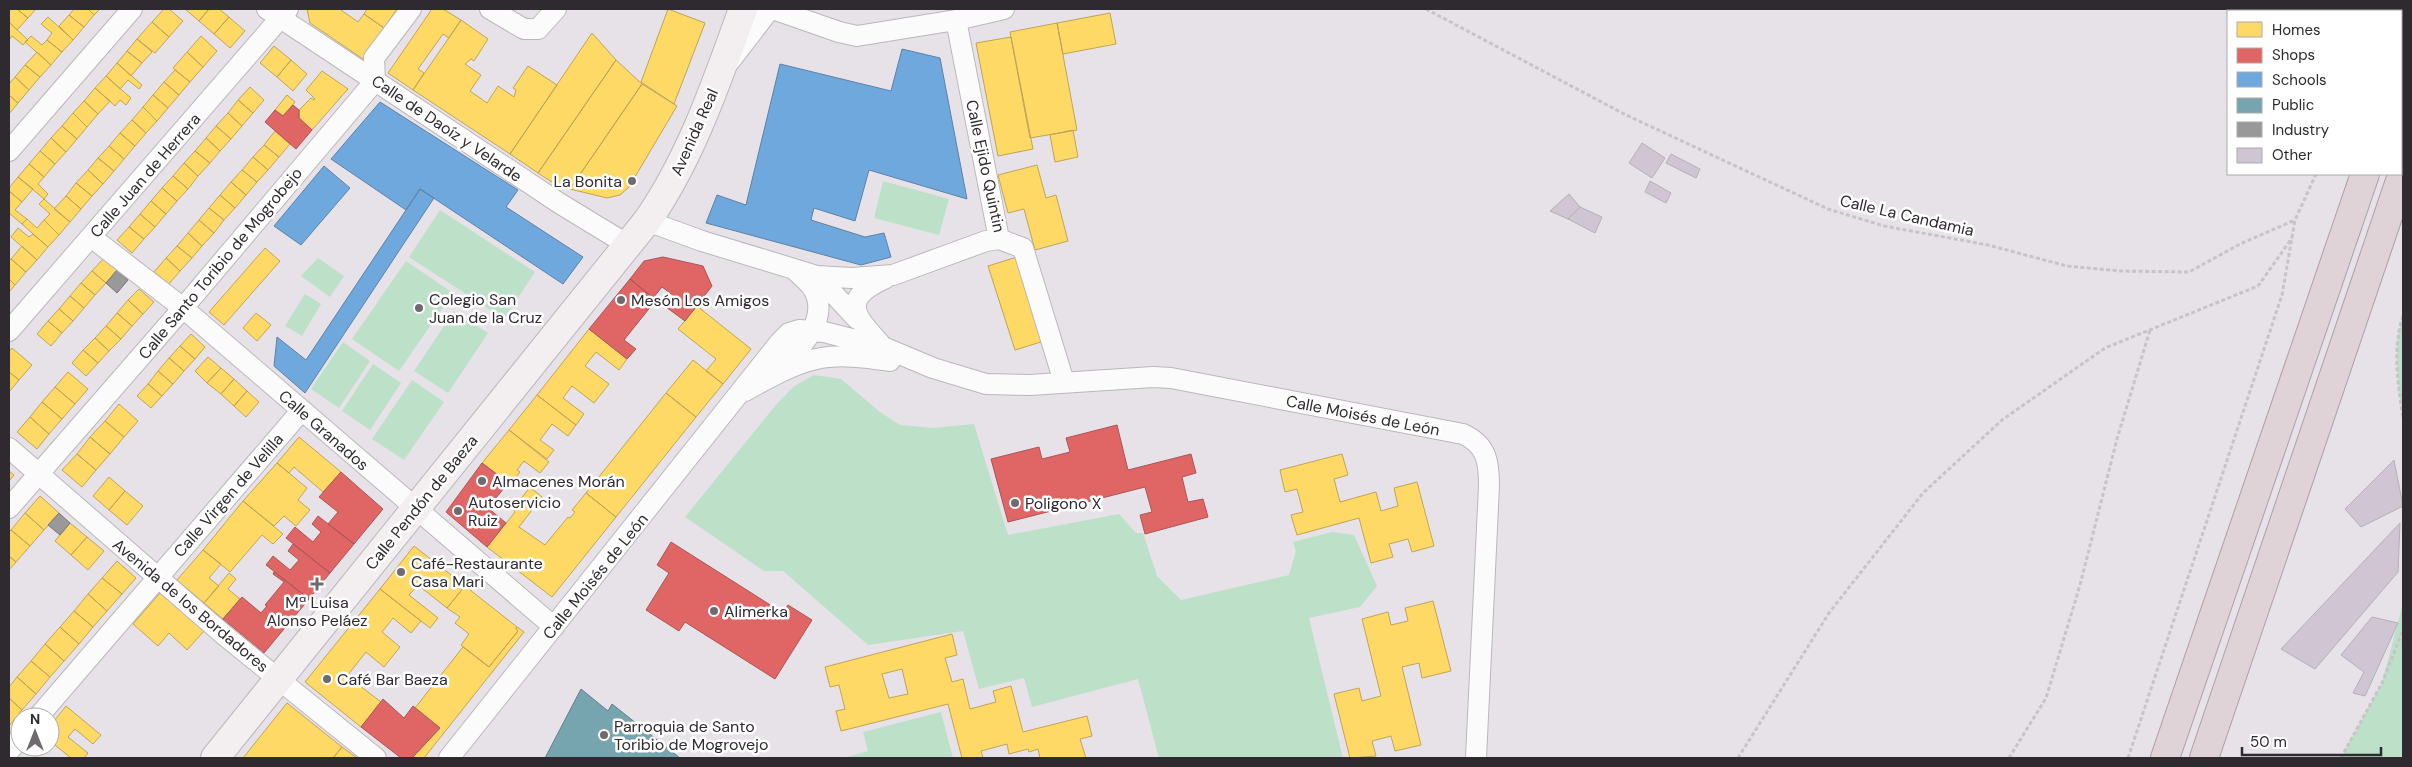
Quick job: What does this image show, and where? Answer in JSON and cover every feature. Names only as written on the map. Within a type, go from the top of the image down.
[{"type":"highway","points":[[2166,758],[2365,175]]},
{"type":"highway","points":[[2204,758],[2402,175]]},
{"type":"main road","name":"Avenida Real","points":[[628,246],[665,195],[720,74],[743,9]]},
{"type":"main road","name":"Calle Pendón de Baeza","points":[[215,758],[628,246]]},
{"type":"street","points":[[9,151],[132,9]]},
{"type":"street","points":[[375,81],[374,58],[411,9]]},
{"type":"street","points":[[490,9],[524,29],[538,29],[556,9]]},
{"type":"street","points":[[720,74],[771,9],[816,17],[857,36],[956,20],[1004,9]]},
{"type":"street","name":"Calle de Daoíz y Velarde","points":[[279,12],[375,81],[559,204],[628,246]]},
{"type":"street","name":"Calle Juan de Herrera","points":[[9,331],[91,238],[279,12]]},
{"type":"street","name":"Calle Ejido Quintin","points":[[956,20],[1000,239],[1023,248],[1064,382]]},
{"type":"street","name":"Calle Santo Toribio de Mogrobejo","points":[[9,508],[183,308],[375,81]]},
{"type":"street","points":[[646,221],[702,242],[817,276],[852,278],[893,275]]},
{"type":"street","name":"Calle Granados","points":[[91,238],[183,308],[554,627]]},
{"type":"street","points":[[857,319],[859,295],[866,287],[893,275],[986,242],[1000,239]]},
{"type":"street","name":"Calle Moisés de León","points":[[772,376],[792,357],[813,330],[818,310],[817,298],[812,286],[792,268]]},
{"type":"street","name":"Calle Moisés de León","points":[[817,276],[883,347]]},
{"type":"street","name":"Calle Moisés de León","points":[[449,758],[741,393],[762,363],[789,333],[813,330],[883,347],[933,368],[986,384],[1030,385],[1152,377],[1171,378],[1463,434],[1473,439],[1486,454],[1489,464],[1476,758]]},
{"type":"street","name":"Calle Moisés de León","points":[[741,393],[801,362],[841,355],[933,368]]},
{"type":"street","name":"Calle Virgen de Velilla","points":[[46,707],[156,577],[302,410]]},
{"type":"street","name":"Avenida de los Bordadores","points":[[9,448],[156,577],[376,758]]},
{"type":"path","name":"Calle La Candamia","points":[[1426,9],[1626,115],[1828,209],[1884,226],[1988,245],[2067,266],[2120,271],[2189,272],[2240,244],[2295,220]]},
{"type":"path","points":[[2128,758],[2282,295],[2295,220],[2316,175]]},
{"type":"path","points":[[1738,758],[1830,613],[1924,493],[2002,420],[2105,348],[2258,286],[2292,238]]},
{"type":"path","points":[[2403,316],[2398,330],[2397,376],[2403,418]]},
{"type":"path","points":[[2009,758],[2046,698],[2080,585],[2117,439],[2150,330]]},
{"type":"path","points":[[2341,758],[2382,683],[2403,630]]},
{"type":"green space","points":[[883,181],[949,199],[939,235],[874,218]]},
{"type":"green space","points":[[440,210],[535,272],[504,319],[409,257]]},
{"type":"green space","points":[[318,258],[344,276],[330,297],[301,276]]},
{"type":"green space","points":[[406,261],[453,293],[399,371],[352,339]]},
{"type":"green space","points":[[305,294],[321,304],[302,336],[285,326]]},
{"type":"green space","points":[[454,311],[488,333],[448,393],[414,371]]},
{"type":"green space","points":[[2403,316],[2403,418],[2397,354]]},
{"type":"green space","points":[[343,342],[370,361],[339,408],[311,389]]},
{"type":"green space","points":[[373,364],[401,383],[370,430],[342,411]]},
{"type":"green space","points":[[814,375],[841,379],[880,412],[900,425],[933,428],[974,424],[1008,535],[1119,514],[1136,533],[1143,533],[1157,576],[1181,600],[1289,575],[1296,551],[1293,542],[1332,532],[1354,535],[1377,586],[1360,607],[1309,618],[1343,758],[1159,758],[1138,679],[1032,707],[1024,678],[979,689],[963,631],[868,645],[783,571],[764,571],[685,517],[775,406],[793,387]]},
{"type":"green space","points":[[412,380],[444,402],[404,460],[372,439]]},
{"type":"green space","points":[[2403,603],[2403,758],[2341,758],[2382,683]]},
{"type":"green space","points":[[941,712],[953,758],[844,758],[868,751],[863,732]]},
{"type":"building: Homes","points":[[9,9],[17,9],[28,18],[17,30],[9,22]]},
{"type":"building: Homes","points":[[17,9],[36,9],[28,18]]},
{"type":"building: Homes","points":[[74,9],[88,9],[94,15],[84,27],[69,15]]},
{"type":"building: Homes","points":[[88,9],[100,9],[94,15]]},
{"type":"building: Homes","points":[[164,9],[169,9],[183,21],[169,37],[152,22]]},
{"type":"building: Homes","points":[[185,9],[209,9],[199,21]]},
{"type":"building: Homes","points":[[209,9],[219,9],[229,17],[214,34],[199,21]]},
{"type":"building: Homes","points":[[307,9],[343,9],[341,10],[358,22],[364,14],[384,28],[363,59],[310,23]]},
{"type":"building: Homes","points":[[367,9],[397,9],[384,28],[364,14]]},
{"type":"building: Homes","points":[[432,9],[443,9],[461,20],[449,38],[443,34],[418,69],[424,73],[413,90],[388,73]]},
{"type":"building: Homes","points":[[668,9],[705,23],[674,104],[641,82]]},
{"type":"building: Homes","points":[[1110,13],[1116,44],[1063,54],[1057,23]]},
{"type":"building: Homes","points":[[69,15],[84,27],[73,40],[59,26]]},
{"type":"building: Homes","points":[[48,17],[73,40],[62,52],[47,40],[52,33],[41,24]]},
{"type":"building: Homes","points":[[229,17],[245,31],[230,48],[214,34]]},
{"type":"building: Homes","points":[[461,20],[488,39],[474,61],[471,59],[465,64],[481,75],[470,91],[487,103],[498,86],[514,97],[516,90],[513,88],[528,66],[557,85],[510,154],[413,90]]},
{"type":"building: Homes","points":[[9,22],[28,40],[23,45],[12,36],[9,40]]},
{"type":"building: Homes","points":[[152,22],[169,37],[155,53],[137,39]]},
{"type":"building: Homes","points":[[1057,23],[1077,130],[1030,138],[1010,32]]},
{"type":"building: Homes","points":[[592,33],[616,60],[538,173],[510,154]]},
{"type":"building: Homes","points":[[31,36],[42,45],[47,40],[62,52],[51,65],[25,42]]},
{"type":"building: Homes","points":[[201,36],[217,51],[203,67],[187,52]]},
{"type":"building: Homes","points":[[1011,37],[1033,149],[998,156],[976,43]]},
{"type":"building: Homes","points":[[137,39],[152,52],[142,63],[127,51]]},
{"type":"building: Homes","points":[[274,46],[291,60],[277,77],[260,63]]},
{"type":"building: Homes","points":[[127,51],[142,63],[131,76],[117,63]]},
{"type":"building: Homes","points":[[37,52],[51,65],[40,77],[25,65]]},
{"type":"building: Homes","points":[[187,52],[203,67],[190,82],[173,68]]},
{"type":"building: Homes","points":[[291,60],[307,74],[293,91],[277,77]]},
{"type":"building: Homes","points":[[616,60],[642,84],[570,189],[558,186],[538,173]]},
{"type":"building: Homes","points":[[117,63],[142,85],[139,89],[128,80],[120,89],[106,76]]},
{"type":"building: Homes","points":[[25,65],[40,77],[29,90],[15,77]]},
{"type":"building: Homes","points":[[175,70],[190,82],[179,95],[164,82]]},
{"type":"building: Homes","points":[[322,71],[348,89],[312,130],[299,118],[299,110],[311,98],[315,99],[306,90]]},
{"type":"building: Homes","points":[[106,76],[131,98],[126,105],[120,100],[115,106],[95,88]]},
{"type":"building: Homes","points":[[15,77],[29,90],[18,103],[9,95],[9,84]]},
{"type":"building: Homes","points":[[164,82],[179,95],[168,108],[153,95]]},
{"type":"building: Homes","points":[[642,84],[677,106],[629,187],[620,195],[607,198],[570,189]]},
{"type":"building: Homes","points":[[250,87],[264,100],[253,113],[238,100]]},
{"type":"building: Homes","points":[[95,88],[110,101],[98,114],[84,101]]},
{"type":"building: Homes","points":[[9,95],[18,103],[9,114]]},
{"type":"building: Homes","points":[[153,95],[168,108],[157,121],[143,107]]},
{"type":"building: Homes","points":[[287,95],[295,102],[283,116],[275,110]]},
{"type":"building: Homes","points":[[238,100],[253,113],[242,126],[228,113]]},
{"type":"building: Homes","points":[[84,101],[98,114],[87,127],[73,113]]},
{"type":"building: Homes","points":[[143,107],[157,121],[146,133],[132,120]]},
{"type":"building: Homes","points":[[73,113],[87,127],[77,139],[62,126]]},
{"type":"building: Homes","points":[[228,113],[242,126],[231,139],[216,126]]},
{"type":"building: Homes","points":[[132,120],[146,133],[135,146],[120,133]]},
{"type":"building: Homes","points":[[62,126],[77,139],[66,152],[51,138]]},
{"type":"building: Homes","points":[[216,126],[231,139],[220,151],[206,138]]},
{"type":"building: Homes","points":[[1073,130],[1078,157],[1055,162],[1050,135]]},
{"type":"building: Homes","points":[[275,131],[290,144],[279,157],[264,145]]},
{"type":"building: Homes","points":[[120,133],[135,146],[124,159],[109,146]]},
{"type":"building: Homes","points":[[51,138],[66,152],[55,164],[40,151]]},
{"type":"building: Homes","points":[[206,138],[220,151],[210,163],[195,151]]},
{"type":"building: Homes","points":[[264,145],[279,157],[268,170],[253,157]]},
{"type":"building: Homes","points":[[109,146],[124,159],[114,171],[98,158]]},
{"type":"building: Homes","points":[[40,151],[55,164],[44,177],[29,164]]},
{"type":"building: Homes","points":[[195,151],[210,163],[198,176],[184,163]]},
{"type":"building: Homes","points":[[253,157],[268,170],[257,182],[242,170]]},
{"type":"building: Homes","points":[[98,158],[114,171],[103,184],[88,170]]},
{"type":"building: Homes","points":[[184,163],[198,176],[188,189],[173,176]]},
{"type":"building: Homes","points":[[29,164],[44,177],[38,184],[48,194],[44,199],[18,177]]},
{"type":"building: Homes","points":[[1037,165],[1046,198],[1056,195],[1068,241],[1035,250],[1024,209],[1008,213],[998,175]]},
{"type":"building: Homes","points":[[88,170],[103,184],[92,196],[76,183]]},
{"type":"building: Homes","points":[[242,170],[257,182],[246,195],[231,182]]},
{"type":"building: Homes","points":[[173,176],[188,189],[177,201],[162,188]]},
{"type":"building: Homes","points":[[18,177],[33,189],[22,202],[9,191],[9,188]]},
{"type":"building: Homes","points":[[231,182],[246,195],[235,208],[220,195]]},
{"type":"building: Homes","points":[[76,183],[92,196],[81,209],[66,196]]},
{"type":"building: Homes","points":[[162,188],[177,201],[166,214],[151,201]]},
{"type":"building: Homes","points":[[9,191],[22,202],[15,210],[27,219],[22,224],[9,213]]},
{"type":"building: Homes","points":[[220,195],[235,208],[224,220],[209,208]]},
{"type":"building: Homes","points":[[66,196],[81,209],[70,222],[54,209]]},
{"type":"building: Homes","points":[[44,199],[70,222],[59,235],[44,220],[50,214],[39,204]]},
{"type":"building: Homes","points":[[151,201],[166,214],[155,227],[140,214]]},
{"type":"building: Homes","points":[[209,208],[224,220],[214,233],[199,220]]},
{"type":"building: Homes","points":[[140,214],[155,227],[144,239],[129,227]]},
{"type":"building: Homes","points":[[27,219],[37,228],[44,220],[59,235],[48,247],[22,224]]},
{"type":"building: Homes","points":[[199,220],[214,233],[202,246],[188,233]]},
{"type":"building: Homes","points":[[129,227],[144,239],[132,253],[117,240]]},
{"type":"building: Homes","points":[[18,228],[29,237],[33,234],[48,247],[37,260],[11,237]]},
{"type":"building: Homes","points":[[188,233],[202,246],[192,258],[177,246]]},
{"type":"building: Homes","points":[[22,246],[37,260],[26,272],[11,259]]},
{"type":"building: Homes","points":[[177,246],[192,258],[180,271],[166,258]]},
{"type":"building: Homes","points":[[265,248],[280,261],[224,325],[209,312]]},
{"type":"building: Homes","points":[[1017,257],[1044,341],[1015,350],[988,266]]},
{"type":"building: Homes","points":[[104,258],[117,270],[106,283],[92,271]]},
{"type":"building: Homes","points":[[166,258],[180,271],[169,284],[154,272]]},
{"type":"building: Homes","points":[[11,259],[26,272],[15,285],[9,279],[9,261]]},
{"type":"building: Homes","points":[[92,271],[106,283],[95,295],[81,283]]},
{"type":"building: Homes","points":[[9,279],[15,285],[9,292]]},
{"type":"building: Homes","points":[[81,283],[95,295],[84,308],[70,296]]},
{"type":"building: Homes","points":[[139,289],[154,302],[143,314],[128,300]]},
{"type":"building: Homes","points":[[70,296],[84,308],[73,321],[59,309]]},
{"type":"building: Homes","points":[[128,300],[143,314],[132,326],[117,313]]},
{"type":"building: Homes","points":[[697,306],[751,349],[723,384],[706,371],[716,359],[678,329]]},
{"type":"building: Homes","points":[[59,309],[73,321],[62,333],[48,321]]},
{"type":"building: Homes","points":[[117,313],[132,326],[121,339],[106,326]]},
{"type":"building: Homes","points":[[256,313],[271,325],[257,341],[243,328]]},
{"type":"building: Homes","points":[[48,321],[62,333],[51,346],[37,334]]},
{"type":"building: Homes","points":[[106,326],[121,339],[109,351],[95,338]]},
{"type":"building: Homes","points":[[589,329],[627,359],[619,370],[596,352],[585,366],[609,384],[594,403],[572,386],[563,398],[584,414],[576,425],[537,395]]},
{"type":"building: Homes","points":[[191,334],[205,347],[195,359],[180,346]]},
{"type":"building: Homes","points":[[95,338],[109,351],[98,363],[83,350]]},
{"type":"building: Homes","points":[[180,346],[195,359],[184,371],[169,358]]},
{"type":"building: Homes","points":[[12,348],[32,365],[19,380],[9,372],[9,352]]},
{"type":"building: Homes","points":[[83,350],[98,363],[86,376],[72,363]]},
{"type":"building: Homes","points":[[208,357],[221,368],[207,383],[195,371]]},
{"type":"building: Homes","points":[[169,358],[184,371],[173,384],[158,371]]},
{"type":"building: Homes","points":[[693,360],[723,384],[696,417],[666,393]]},
{"type":"building: Homes","points":[[221,368],[234,379],[221,394],[207,383]]},
{"type":"building: Homes","points":[[158,371],[173,384],[162,396],[148,384]]},
{"type":"building: Homes","points":[[9,372],[19,380],[9,392]]},
{"type":"building: Homes","points":[[68,372],[88,389],[75,404],[55,387]]},
{"type":"building: Homes","points":[[234,379],[247,391],[234,406],[221,394]]},
{"type":"building: Homes","points":[[148,384],[162,396],[151,408],[137,396]]},
{"type":"building: Homes","points":[[55,387],[75,404],[62,419],[42,402]]},
{"type":"building: Homes","points":[[247,391],[259,402],[246,417],[234,406]]},
{"type":"building: Homes","points":[[666,393],[696,417],[616,517],[586,493]]},
{"type":"building: Homes","points":[[537,395],[576,425],[568,436],[552,424],[540,440],[554,450],[547,459],[509,430]]},
{"type":"building: Homes","points":[[42,402],[62,419],[49,434],[30,417]]},
{"type":"building: Homes","points":[[119,404],[138,421],[124,437],[105,421]]},
{"type":"building: Homes","points":[[30,417],[49,434],[37,449],[17,432]]},
{"type":"building: Homes","points":[[105,421],[124,437],[110,454],[90,437]]},
{"type":"building: Homes","points":[[509,430],[549,462],[540,473],[524,461],[517,470],[520,472],[511,484],[482,463]]},
{"type":"building: Homes","points":[[90,437],[110,454],[96,470],[77,454]]},
{"type":"building: Homes","points":[[299,437],[341,472],[323,492],[294,467],[289,473],[277,463]]},
{"type":"building: Homes","points":[[77,454],[96,470],[82,487],[62,470]]},
{"type":"building: Homes","points":[[1342,454],[1348,475],[1334,479],[1340,502],[1376,492],[1381,511],[1398,506],[1394,488],[1417,482],[1434,546],[1412,552],[1408,539],[1389,544],[1393,557],[1371,563],[1359,518],[1297,535],[1291,515],[1303,512],[1297,489],[1285,492],[1280,470]]},
{"type":"building: Homes","points":[[277,463],[307,488],[298,500],[310,510],[296,526],[284,516],[274,526],[243,501]]},
{"type":"building: Homes","points":[[9,471],[14,475],[9,481]]},
{"type":"building: Homes","points":[[109,477],[125,491],[109,510],[93,496]]},
{"type":"building: Homes","points":[[530,487],[542,497],[519,527],[545,545],[568,517],[570,518],[575,512],[572,510],[586,493],[616,517],[552,597],[487,547],[515,512],[513,509]]},
{"type":"building: Homes","points":[[125,491],[143,506],[127,525],[109,510]]},
{"type":"building: Homes","points":[[40,496],[59,513],[44,530],[25,513]]},
{"type":"building: Homes","points":[[243,501],[283,534],[273,544],[262,535],[230,572],[203,550]]},
{"type":"building: Homes","points":[[25,513],[44,530],[30,546],[11,530]]},
{"type":"building: Homes","points":[[70,523],[87,537],[71,555],[55,541]]},
{"type":"building: Homes","points":[[11,530],[30,546],[16,562],[9,556],[9,532]]},
{"type":"building: Homes","points":[[87,537],[104,551],[88,570],[71,555]]},
{"type":"building: Homes","points":[[414,546],[465,586],[447,608],[418,585],[409,595],[438,618],[430,628],[380,589]]},
{"type":"building: Homes","points":[[203,550],[221,564],[209,578],[219,586],[204,603],[177,580]]},
{"type":"building: Homes","points":[[9,556],[16,562],[9,570]]},
{"type":"building: Homes","points":[[117,561],[136,578],[122,594],[102,578]]},
{"type":"building: Homes","points":[[229,573],[236,579],[228,589],[240,599],[223,619],[204,603]]},
{"type":"building: Homes","points":[[102,578],[122,594],[107,611],[88,594]]},
{"type":"building: Homes","points":[[465,586],[517,627],[518,631],[489,667],[461,645],[469,634],[455,623],[460,617],[447,608]]},
{"type":"building: Homes","points":[[380,589],[421,621],[411,633],[393,618],[382,632],[400,647],[384,667],[366,652],[347,676],[381,702],[361,727],[305,682]]},
{"type":"building: Homes","points":[[160,593],[204,631],[187,650],[169,633],[158,646],[133,624]]},
{"type":"building: Homes","points":[[88,594],[107,611],[93,627],[74,611]]},
{"type":"building: Homes","points":[[1433,601],[1451,671],[1422,678],[1419,663],[1402,667],[1421,745],[1395,751],[1391,736],[1372,741],[1376,756],[1350,758],[1334,694],[1359,688],[1362,701],[1381,696],[1362,619],[1388,612],[1391,625],[1408,621],[1405,608]]},
{"type":"building: Homes","points":[[74,611],[93,627],[79,644],[60,627]]},
{"type":"building: Homes","points":[[60,627],[79,644],[64,661],[45,644]]},
{"type":"building: Homes","points":[[517,627],[524,632],[424,758],[412,758],[440,728],[415,708],[463,647],[489,667],[518,631]]},
{"type":"building: Homes","points":[[952,634],[957,655],[945,658],[952,682],[963,679],[970,709],[996,702],[993,691],[1011,686],[1023,732],[1087,716],[1092,736],[1080,739],[1086,758],[1040,758],[1038,749],[1029,752],[1028,749],[1009,754],[1007,744],[981,751],[983,758],[962,758],[948,704],[841,731],[836,711],[845,709],[839,685],[830,687],[825,667]],"holes":[[[902,669],[908,694],[889,698],[882,674]]]},
{"type":"building: Homes","points":[[45,644],[64,661],[50,677],[31,661]]},
{"type":"building: Homes","points":[[31,661],[50,677],[36,694],[17,677]]},
{"type":"building: Homes","points":[[17,677],[36,694],[25,707],[19,707],[9,698],[9,687]]},
{"type":"building: Homes","points":[[9,698],[19,707],[10,707],[9,726]]},
{"type":"building: Homes","points":[[287,703],[342,747],[333,758],[243,758]]},
{"type":"building: Homes","points":[[66,706],[101,735],[93,744],[75,729],[68,737],[88,753],[84,758],[71,758],[60,749],[60,714]]},
{"type":"building: Homes","points":[[342,747],[357,758],[333,758]]},
{"type":"building: Shops","points":[[293,105],[299,110],[299,118],[312,130],[296,149],[265,122],[275,110],[283,116]]},
{"type":"building: Shops","points":[[663,257],[703,266],[712,286],[685,321],[666,307],[674,296],[662,287],[653,298],[630,279],[644,261]]},
{"type":"building: Shops","points":[[630,279],[656,300],[624,340],[636,349],[627,359],[589,329]]},
{"type":"building: Shops","points":[[1117,425],[1128,470],[1191,454],[1196,473],[1182,477],[1188,502],[1203,499],[1208,517],[1145,534],[1140,515],[1152,512],[1145,487],[1008,522],[991,459],[1039,447],[1042,459],[1070,452],[1066,438]]},
{"type":"building: Shops","points":[[482,463],[508,483],[488,508],[506,523],[487,547],[446,512]]},
{"type":"building: Shops","points":[[341,472],[383,509],[354,544],[328,524],[338,512],[319,497]]},
{"type":"building: Shops","points":[[318,516],[354,544],[330,573],[286,538],[295,527],[313,542],[321,532],[312,524]]},
{"type":"building: Shops","name":"Alimerka","points":[[671,542],[783,613],[788,605],[812,620],[775,679],[685,622],[679,631],[646,610],[669,573],[657,565]]},
{"type":"building: Shops","points":[[293,544],[330,573],[309,599],[266,565],[273,556],[290,570],[299,560],[288,551]]},
{"type":"building: Shops","points":[[274,572],[309,599],[264,653],[223,619],[242,597],[261,613],[267,606],[265,605],[284,582],[273,574]]},
{"type":"building: Shops","points":[[383,699],[404,718],[413,706],[440,728],[412,758],[401,758],[361,727]]},
{"type":"building: Schools","points":[[902,49],[940,58],[967,199],[869,170],[855,221],[814,208],[811,220],[865,237],[884,233],[891,257],[861,265],[706,223],[717,195],[746,205],[780,64],[891,91]]},
{"type":"building: Schools","points":[[380,102],[518,190],[506,207],[583,257],[563,284],[420,189],[406,210],[331,159]]},
{"type":"building: Schools","points":[[324,166],[350,188],[301,245],[274,226]]},
{"type":"building: Schools","points":[[420,189],[434,198],[305,393],[274,366],[277,337],[306,360]]},
{"type":"building: Public","name":"Parroquia de Santo Toribio de Mogrovejo","points":[[581,689],[608,711],[612,704],[680,758],[545,758]]},
{"type":"building: Industry","points":[[117,270],[128,280],[117,293],[106,283]]},
{"type":"building: Industry","points":[[59,513],[70,523],[60,535],[48,525]]},
{"type":"building: Other","points":[[1642,143],[1665,158],[1652,178],[1629,163]]},
{"type":"building: Other","points":[[1671,154],[1700,169],[1696,178],[1666,163]]},
{"type":"building: Other","points":[[1650,181],[1671,193],[1666,203],[1645,192]]},
{"type":"building: Other","points":[[1569,194],[1580,207],[1568,219],[1550,211]]},
{"type":"building: Other","points":[[1580,207],[1602,217],[1595,233],[1568,219]]},
{"type":"building: Other","points":[[2394,460],[2403,506],[2361,527],[2345,509]]},
{"type":"building: Other","points":[[2400,523],[2398,572],[2315,669],[2281,649]]},
{"type":"building: Other","points":[[2372,617],[2398,623],[2365,696],[2353,693],[2364,672],[2341,655]]},
{"type":"place","name":"La Bonita","points":[[632,181]]},
{"type":"place","name":"Mesón Los Amigos","points":[[621,300]]},
{"type":"place","name":"Colegio San Juan de la Cruz","points":[[419,308]]},
{"type":"place","name":"Almacenes Morán","points":[[482,481]]},
{"type":"place","name":"Poligono X","points":[[1015,503]]},
{"type":"place","name":"Autoservicio Ruiz","points":[[458,511]]},
{"type":"place","name":"Café-Restaurante Casa Mari","points":[[401,572]]},
{"type":"place","name":"Mª Luisa Alonso Peláez","points":[[317,584]]},
{"type":"place","name":"Alimerka","points":[[714,611]]},
{"type":"place","name":"Café Bar Baeza","points":[[327,679]]},
{"type":"place","name":"Parroquia de Santo Toribio de Mogrovejo","points":[[604,735]]}]
